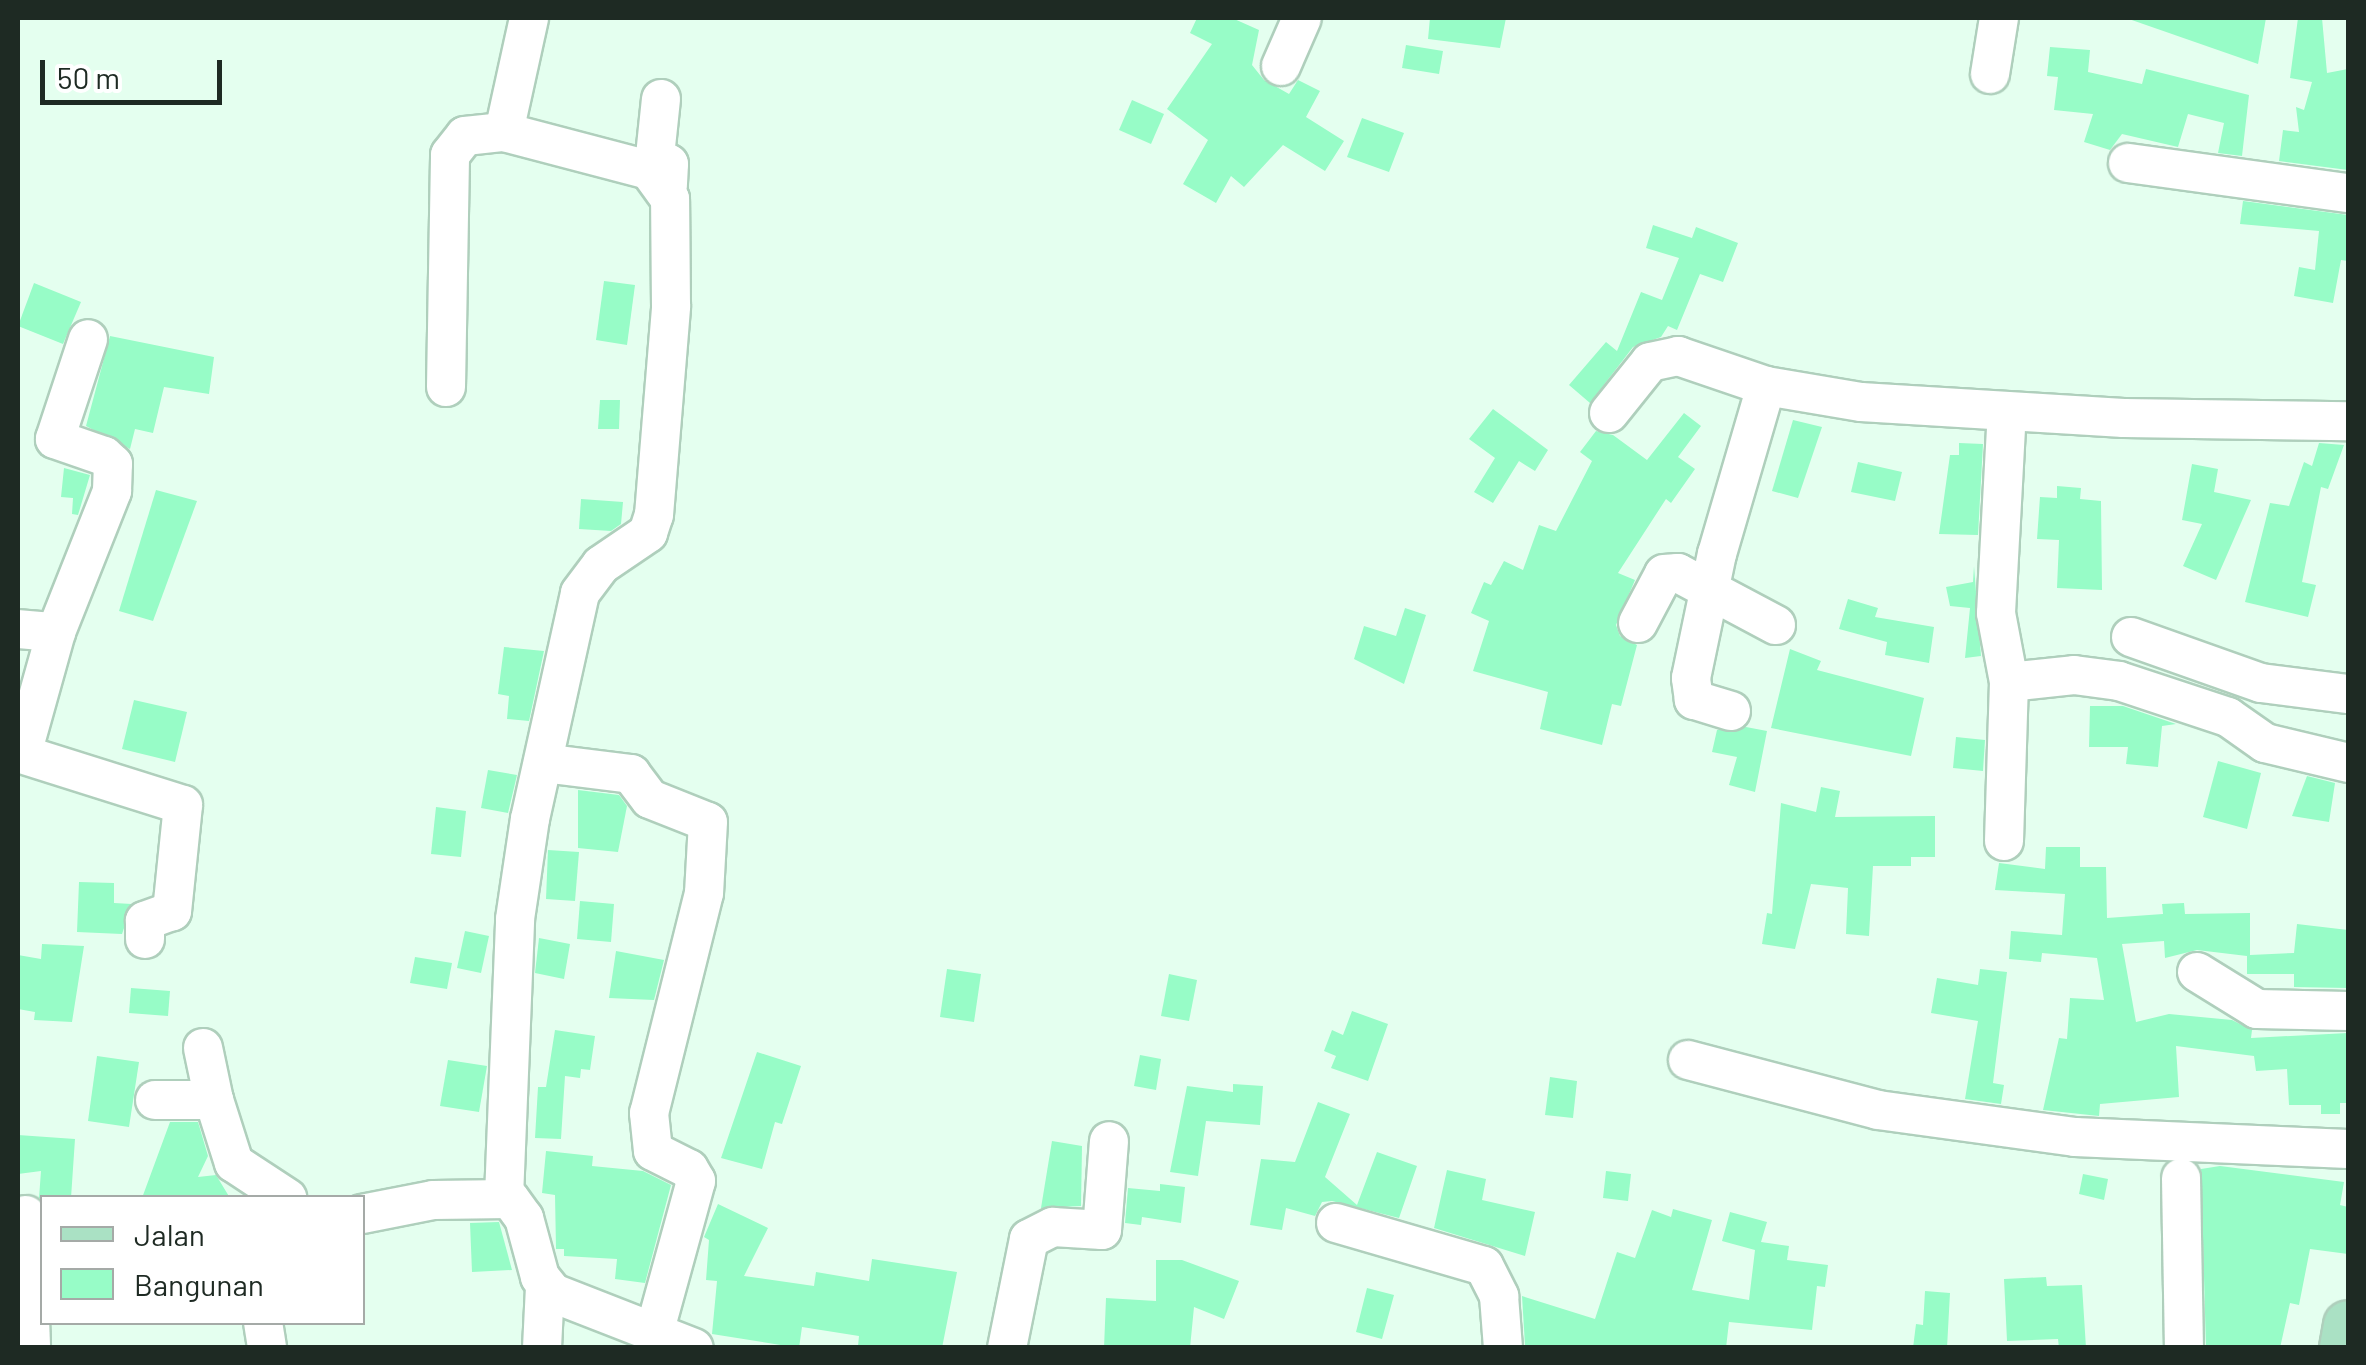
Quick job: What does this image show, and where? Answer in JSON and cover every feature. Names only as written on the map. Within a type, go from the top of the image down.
[{"type":"main road","points":[[2344,1348],[2348,1325]]},
{"type":"street","points":[[504,132],[529,18]]},
{"type":"street","points":[[1281,66],[1302,18]]},
{"type":"street","points":[[1990,74],[1999,18]]},
{"type":"street","points":[[542,1348],[544,1286],[524,1218],[504,1197],[514,919],[542,763],[580,594],[601,565],[648,534],[654,515],[671,306],[670,164],[655,156],[660,99]]},
{"type":"street","points":[[446,387],[450,155],[465,136],[504,132],[630,162],[649,170],[668,192]]},
{"type":"street","points":[[2128,162],[2348,192]]},
{"type":"street","points":[[88,339],[55,439],[104,456],[114,476],[104,525],[56,632],[20,753],[183,804],[172,911],[145,921],[145,939]]},
{"type":"street","points":[[1609,412],[1635,376],[1664,357],[1693,358],[1766,386],[1861,402],[2007,411],[2348,421]]},
{"type":"street","points":[[1731,711],[1691,694],[1709,586],[1766,386]]},
{"type":"street","points":[[2004,841],[2009,682],[1996,613],[2007,411]]},
{"type":"street","points":[[1638,622],[1664,574],[1709,586],[1776,624]]},
{"type":"street","points":[[18,629],[56,632]]},
{"type":"street","points":[[2131,637],[2262,684],[2348,694]]},
{"type":"street","points":[[2009,682],[2074,675],[2120,680],[2228,718],[2266,742],[2348,763]]},
{"type":"street","points":[[542,763],[630,774],[650,799],[708,822],[704,893],[649,1113],[653,1151],[689,1169],[696,1181],[654,1334]]},
{"type":"street","points":[[2196,972],[2256,1009],[2348,1010]]},
{"type":"street","points":[[203,1048],[214,1100],[234,1162],[283,1195]]},
{"type":"street","points":[[1688,1060],[1878,1110],[2075,1138],[2348,1150]]},
{"type":"street","points":[[155,1100],[214,1100]]},
{"type":"street","points":[[1007,1348],[1029,1239],[1053,1226],[1102,1230],[1110,1142]]},
{"type":"street","points":[[2181,1178],[2184,1348]]},
{"type":"street","points":[[365,1213],[434,1200],[504,1197]]},
{"type":"street","points":[[29,1210],[31,1348]]},
{"type":"street","points":[[1336,1223],[1484,1266],[1499,1296],[1503,1348]]},
{"type":"street","points":[[544,1286],[586,1310],[694,1348]]},
{"type":"building","points":[[1197,18],[1232,18],[1259,30],[1252,65],[1264,80],[1289,94],[1298,80],[1320,91],[1306,117],[1344,141],[1325,171],[1283,145],[1244,187],[1231,176],[1216,203],[1183,184],[1208,140],[1167,109],[1212,44],[1190,33]]},
{"type":"building","points":[[1430,18],[1506,18],[1500,48],[1428,39]]},
{"type":"building","points":[[2126,18],[2266,18],[2258,64]]},
{"type":"building","points":[[2298,18],[2322,18],[2327,73],[2348,69],[2348,170],[2279,161],[2283,130],[2299,132],[2296,107],[2304,110],[2312,82],[2290,78]]},
{"type":"building","points":[[1406,45],[1443,51],[1439,74],[1402,68]]},
{"type":"building","points":[[2050,47],[2090,50],[2088,72],[2142,84],[2146,69],[2249,95],[2242,156],[2218,153],[2224,123],[2188,114],[2178,147],[2122,134],[2110,150],[2084,142],[2093,114],[2054,110],[2058,77],[2047,76]]},
{"type":"building","points":[[1132,100],[1164,114],[1151,144],[1119,130]]},
{"type":"building","points":[[1362,118],[1404,133],[1389,172],[1347,157]]},
{"type":"building","points":[[2243,201],[2348,215],[2348,261],[2341,260],[2333,303],[2294,296],[2299,267],[2315,270],[2319,231],[2240,224]]},
{"type":"building","points":[[1653,225],[1692,238],[1696,227],[1738,243],[1723,282],[1700,274],[1677,330],[1668,326],[1661,337],[1633,347],[1590,403],[1569,385],[1606,342],[1617,351],[1641,292],[1662,300],[1679,258],[1646,248]]},
{"type":"building","points":[[604,281],[635,285],[627,345],[596,340]]},
{"type":"building","points":[[34,283],[81,302],[63,344],[18,326]]},
{"type":"building","points":[[110,336],[214,357],[209,394],[164,387],[153,433],[135,429],[130,449],[86,426]]},
{"type":"building","points":[[600,400],[620,400],[619,429],[598,429]]},
{"type":"building","points":[[1493,409],[1548,450],[1535,471],[1519,461],[1493,503],[1474,492],[1495,458],[1469,439]]},
{"type":"building","points":[[1684,413],[1701,426],[1678,457],[1695,469],[1671,503],[1666,499],[1618,573],[1635,580],[1616,625],[1620,636],[1637,645],[1621,706],[1612,704],[1602,745],[1540,729],[1548,692],[1473,671],[1489,621],[1471,613],[1484,582],[1491,585],[1504,561],[1523,570],[1539,525],[1556,531],[1592,461],[1580,452],[1596,431],[1613,435],[1647,460]]},
{"type":"building","points":[[1793,420],[1822,427],[1798,498],[1772,491]]},
{"type":"building","points":[[1959,443],[1983,444],[1978,535],[1939,534],[1950,455],[1959,455]]},
{"type":"building","points":[[2319,443],[2344,445],[2328,489],[2321,487],[2302,582],[2316,585],[2308,617],[2245,602],[2270,503],[2289,506],[2304,462],[2312,466]]},
{"type":"building","points":[[1858,462],[1902,472],[1895,501],[1851,492]]},
{"type":"building","points":[[2192,464],[2218,469],[2214,492],[2251,500],[2216,580],[2183,566],[2202,524],[2182,520]]},
{"type":"building","points":[[64,468],[90,475],[78,515],[72,514],[73,498],[61,497]]},
{"type":"building","points":[[2057,486],[2081,488],[2080,499],[2101,501],[2102,590],[2057,588],[2059,540],[2037,539],[2040,497],[2057,498]]},
{"type":"building","points":[[156,490],[197,501],[153,621],[119,611]]},
{"type":"building","points":[[581,499],[623,502],[621,524],[611,531],[579,529]]},
{"type":"building","points":[[1974,566],[1981,656],[1965,658],[1970,608],[1950,606],[1946,587],[1973,582]]},
{"type":"building","points":[[1848,599],[1878,608],[1875,617],[1934,627],[1929,663],[1885,655],[1887,642],[1839,629]]},
{"type":"building","points":[[1405,608],[1426,615],[1404,684],[1354,659],[1364,626],[1396,636]]},
{"type":"building","points":[[504,647],[544,651],[529,721],[507,719],[509,696],[498,694]]},
{"type":"building","points":[[1790,649],[1821,661],[1817,670],[1924,698],[1911,756],[1771,728]]},
{"type":"building","points":[[134,700],[187,712],[175,762],[122,749]]},
{"type":"building","points":[[2090,706],[2123,706],[2176,724],[2162,726],[2158,767],[2126,764],[2128,747],[2089,747]]},
{"type":"building","points":[[1746,727],[1767,731],[1755,792],[1729,785],[1737,757],[1712,752],[1717,730]]},
{"type":"building","points":[[1956,737],[1985,740],[1983,771],[1953,768]]},
{"type":"building","points":[[2218,761],[2261,773],[2247,829],[2203,817]]},
{"type":"building","points":[[488,770],[517,775],[508,813],[481,808]]},
{"type":"building","points":[[2307,776],[2335,783],[2329,822],[2292,816]]},
{"type":"building","points":[[1821,787],[1840,791],[1835,817],[1935,816],[1935,857],[1911,857],[1911,866],[1873,866],[1869,936],[1846,934],[1848,888],[1811,884],[1795,949],[1762,944],[1767,913],[1772,914],[1781,803],[1816,812]]},
{"type":"building","points":[[578,790],[619,795],[627,806],[618,852],[578,848]]},
{"type":"building","points":[[436,807],[466,811],[461,857],[431,854]]},
{"type":"building","points":[[2046,847],[2080,847],[2080,867],[2106,867],[2107,918],[2163,914],[2162,904],[2184,903],[2185,914],[2250,913],[2250,955],[2294,953],[2297,924],[2348,930],[2348,988],[2294,987],[2294,974],[2247,974],[2247,956],[2197,950],[2165,958],[2164,941],[2122,944],[2136,1022],[2169,1014],[2232,1020],[2252,1030],[2251,1038],[2348,1033],[2348,1103],[2340,1103],[2340,1114],[2321,1114],[2321,1105],[2289,1105],[2287,1069],[2256,1071],[2254,1056],[2176,1046],[2179,1097],[2100,1104],[2099,1116],[2043,1110],[2059,1038],[2067,1039],[2070,998],[2104,1000],[2097,958],[2042,953],[2041,962],[2009,959],[2011,931],[2062,935],[2065,894],[1995,890],[1999,863],[2045,869]]},
{"type":"building","points":[[548,850],[579,852],[575,901],[546,899]]},
{"type":"building","points":[[79,882],[114,883],[114,903],[132,904],[122,934],[77,932]]},
{"type":"building","points":[[580,901],[614,904],[611,942],[577,939]]},
{"type":"building","points":[[465,931],[489,936],[481,973],[457,968]]},
{"type":"building","points":[[539,938],[570,944],[564,979],[535,973]]},
{"type":"building","points":[[42,944],[84,946],[72,1022],[34,1020],[35,1012],[18,1009],[18,955],[41,959]]},
{"type":"building","points":[[616,951],[664,960],[654,1000],[609,998]]},
{"type":"building","points":[[415,957],[452,963],[447,989],[410,983]]},
{"type":"building","points":[[947,969],[981,974],[974,1022],[940,1017]]},
{"type":"building","points":[[1980,969],[2007,972],[1993,1083],[2004,1085],[2001,1104],[1965,1099],[1978,1021],[1931,1013],[1937,978],[1978,985]]},
{"type":"building","points":[[1169,974],[1197,980],[1189,1021],[1161,1016]]},
{"type":"building","points":[[131,988],[170,991],[168,1016],[129,1013]]},
{"type":"building","points":[[1352,1011],[1388,1024],[1368,1081],[1331,1068],[1336,1056],[1324,1051],[1332,1030],[1343,1035]]},
{"type":"building","points":[[555,1030],[595,1036],[590,1070],[581,1069],[580,1078],[565,1076],[561,1139],[535,1138],[538,1087],[546,1087]]},
{"type":"building","points":[[757,1052],[801,1066],[782,1124],[775,1122],[762,1169],[721,1158]]},
{"type":"building","points":[[1140,1055],[1161,1059],[1156,1090],[1134,1086]]},
{"type":"building","points":[[97,1056],[139,1062],[129,1127],[88,1121]]},
{"type":"building","points":[[448,1060],[487,1066],[479,1112],[440,1106]]},
{"type":"building","points":[[1550,1077],[1577,1081],[1573,1118],[1545,1115]]},
{"type":"building","points":[[1233,1084],[1263,1086],[1260,1125],[1206,1121],[1198,1176],[1170,1172],[1187,1086],[1233,1092]]},
{"type":"building","points":[[1318,1102],[1350,1114],[1325,1177],[1357,1205],[1377,1152],[1417,1166],[1399,1218],[1332,1201],[1322,1202],[1315,1216],[1286,1208],[1282,1230],[1250,1225],[1261,1159],[1295,1162]]},
{"type":"building","points":[[170,1122],[198,1122],[208,1156],[198,1177],[216,1175],[228,1195],[143,1195]]},
{"type":"building","points":[[18,1135],[75,1139],[71,1195],[39,1198],[41,1171],[18,1174]]},
{"type":"building","points":[[1052,1141],[1082,1146],[1081,1206],[1041,1208]]},
{"type":"building","points":[[546,1151],[593,1156],[592,1166],[643,1171],[671,1185],[645,1283],[615,1279],[617,1259],[564,1256],[564,1249],[556,1249],[555,1195],[542,1193]]},
{"type":"building","points":[[2220,1166],[2344,1182],[2340,1205],[2348,1207],[2348,1254],[2310,1249],[2299,1305],[2290,1303],[2280,1348],[2206,1348],[2201,1169]]},
{"type":"building","points":[[1447,1170],[1486,1179],[1482,1200],[1535,1212],[1525,1256],[1434,1228]]},
{"type":"building","points":[[1606,1171],[1631,1174],[1628,1201],[1603,1198]]},
{"type":"building","points":[[2083,1174],[2108,1179],[2104,1200],[2079,1194]]},
{"type":"building","points":[[1160,1184],[1185,1187],[1181,1223],[1142,1217],[1141,1225],[1125,1223],[1128,1188],[1160,1191]]},
{"type":"building","points":[[718,1204],[768,1228],[744,1276],[814,1286],[816,1272],[869,1281],[872,1259],[957,1272],[942,1348],[869,1348],[858,1346],[859,1336],[802,1327],[799,1348],[712,1334],[717,1281],[706,1280],[709,1240],[704,1237]]},
{"type":"building","points":[[1673,1209],[1712,1220],[1692,1290],[1749,1300],[1755,1250],[1722,1241],[1730,1212],[1767,1222],[1761,1242],[1789,1246],[1787,1260],[1828,1265],[1825,1287],[1817,1286],[1812,1330],[1729,1322],[1726,1348],[1525,1345],[1522,1296],[1595,1319],[1617,1252],[1635,1258],[1652,1210],[1671,1217]]},
{"type":"building","points":[[499,1222],[512,1270],[472,1272],[470,1223]]},
{"type":"building","points":[[1156,1260],[1182,1260],[1239,1281],[1224,1319],[1194,1307],[1190,1348],[1104,1348],[1106,1298],[1156,1301]]},
{"type":"building","points":[[2046,1277],[2047,1286],[2082,1285],[2086,1348],[2059,1348],[2058,1339],[2007,1341],[2004,1279]]},
{"type":"building","points":[[1367,1288],[1394,1295],[1382,1339],[1356,1332]]},
{"type":"building","points":[[1925,1291],[1950,1293],[1947,1348],[1913,1348],[1916,1324],[1923,1325]]}]
